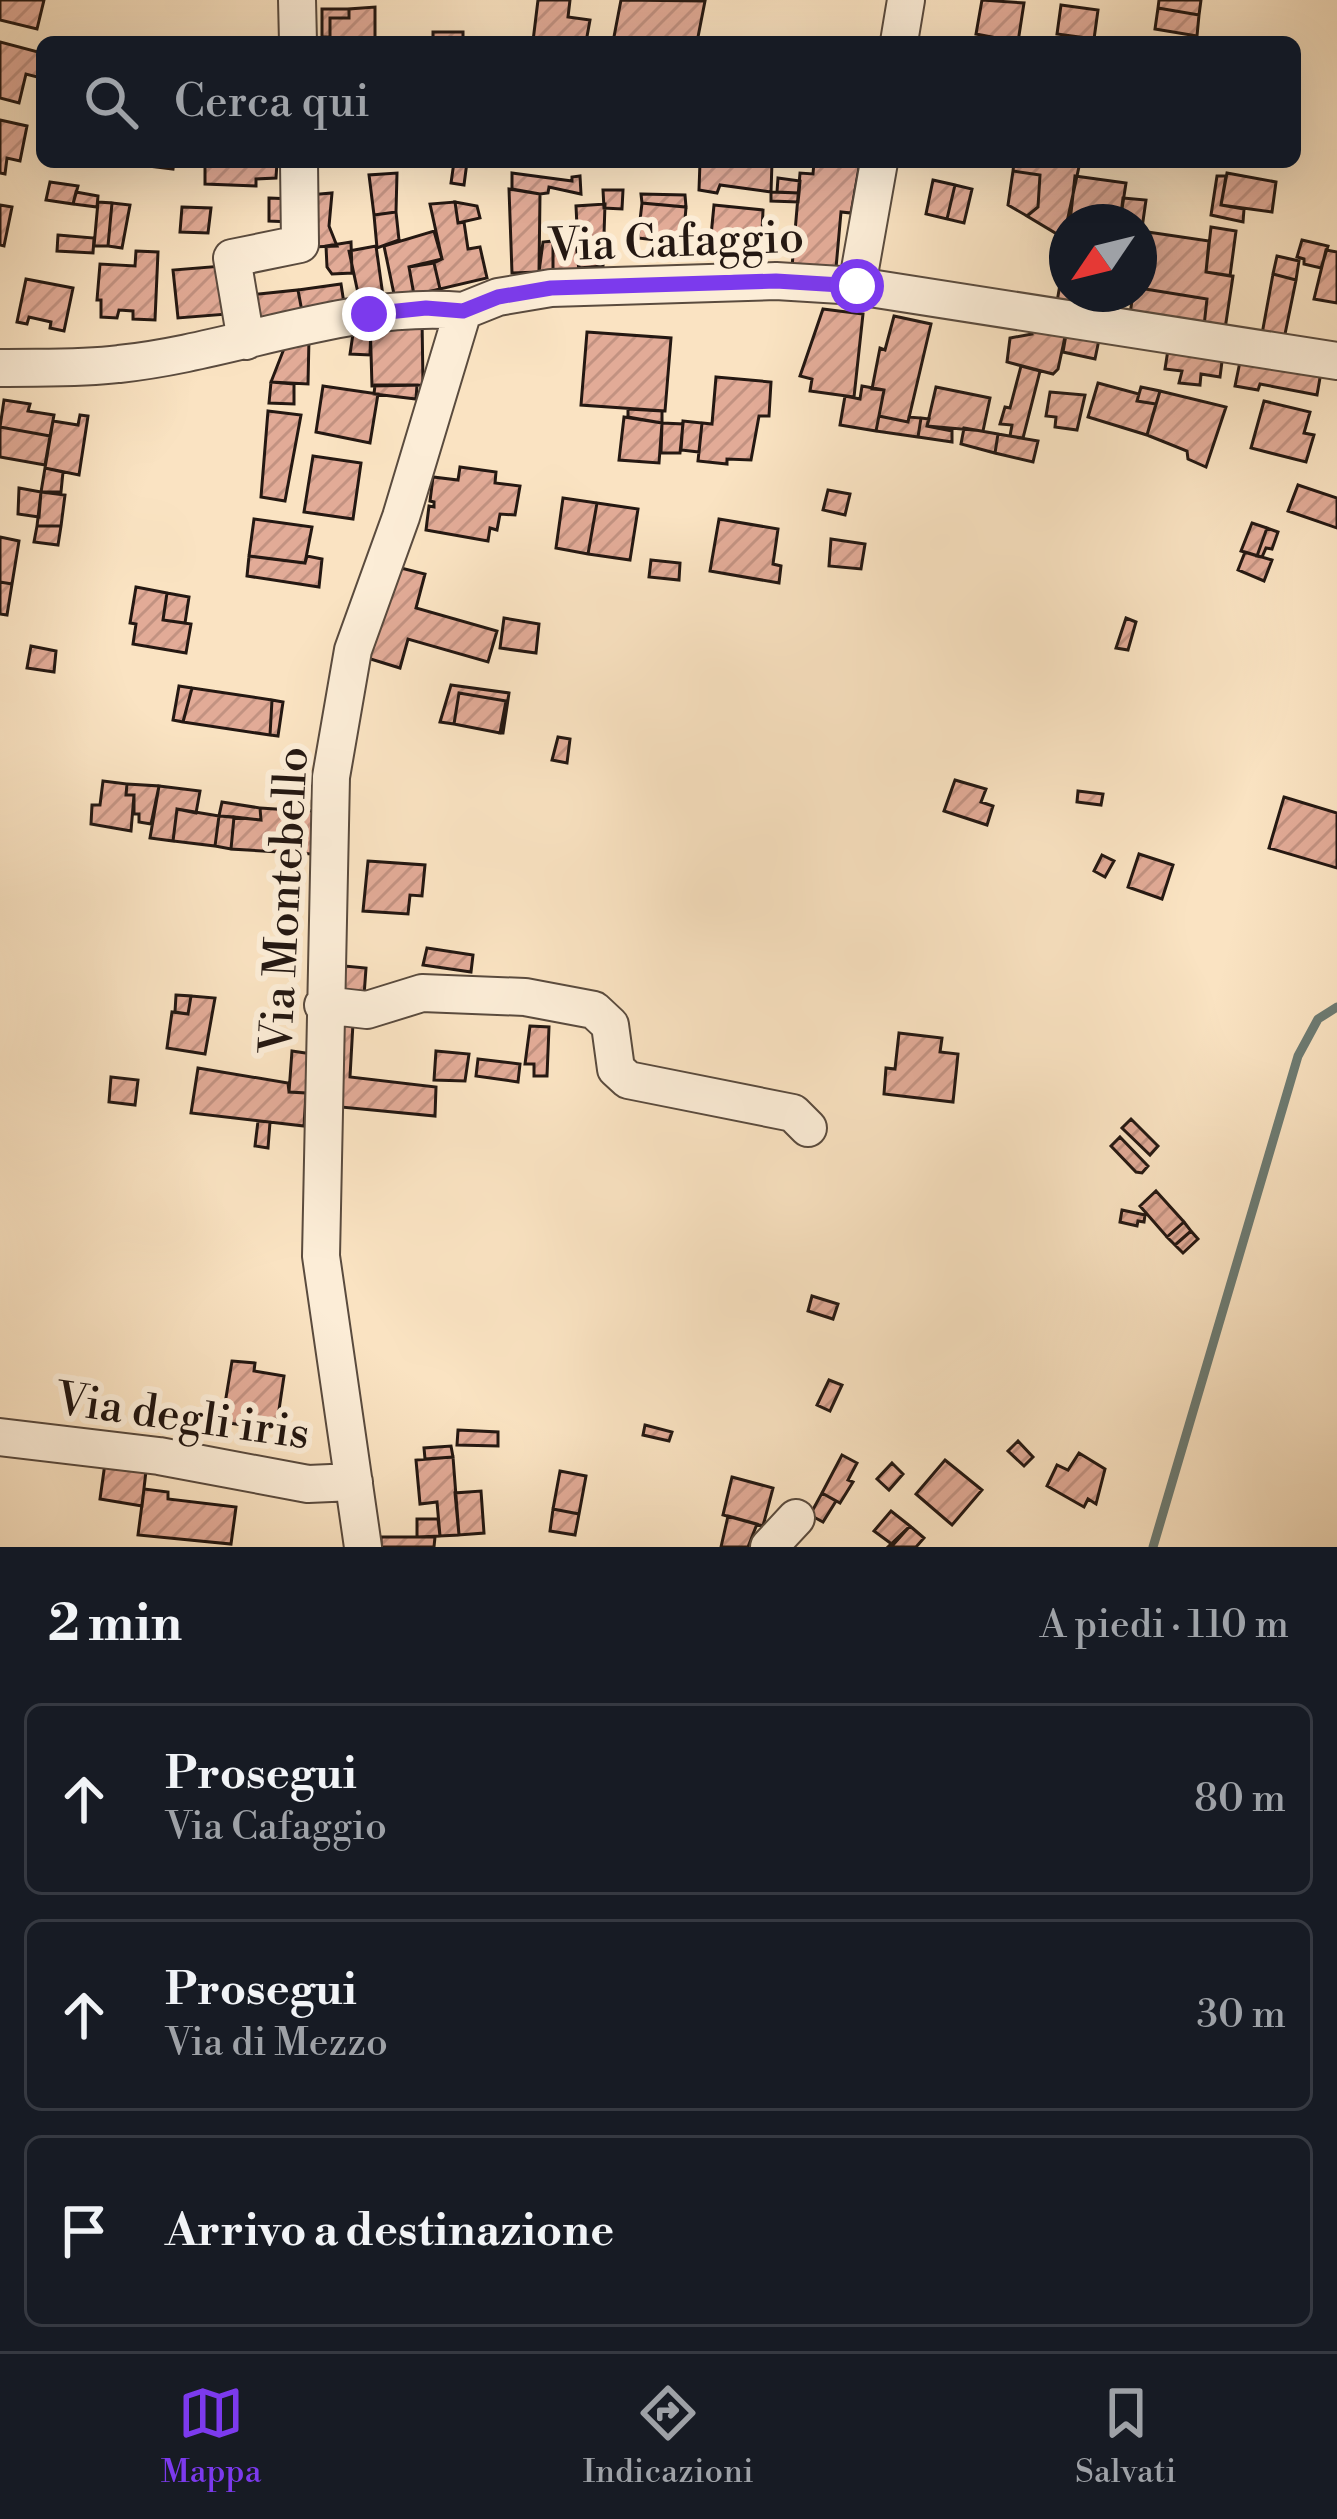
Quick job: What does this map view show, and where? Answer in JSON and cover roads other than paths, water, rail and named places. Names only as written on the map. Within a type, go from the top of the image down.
[{"type":"street","points":[[297,0],[298,36]]},
{"type":"street","points":[[900,36],[906,0]]},
{"type":"street","points":[[246,341],[232,258],[300,244],[299,168]]},
{"type":"street","points":[[857,286],[878,168]]},
{"type":"street","name":"Via Cafaggio","points":[[463,311],[498,297],[551,288],[776,281],[857,286],[1337,361]]},
{"type":"street","points":[[0,368],[118,364],[369,314],[426,308],[463,311]]},
{"type":"street","name":"Via Montebello","points":[[364,1547],[321,1256],[331,777],[353,650],[401,518],[463,311]]},
{"type":"street","points":[[323,1005],[367,1010],[422,993],[525,998],[593,1010],[610,1025],[616,1069],[628,1080],[793,1112],[808,1128]]},
{"type":"street","name":"Via degli iris","points":[[0,1437],[159,1456],[308,1484],[354,1482]]},
{"type":"street","points":[[769,1547],[796,1518]]},
{"type":"waterway","points":[[1153,1547],[1298,1056],[1318,1019],[1337,1007]]}]
